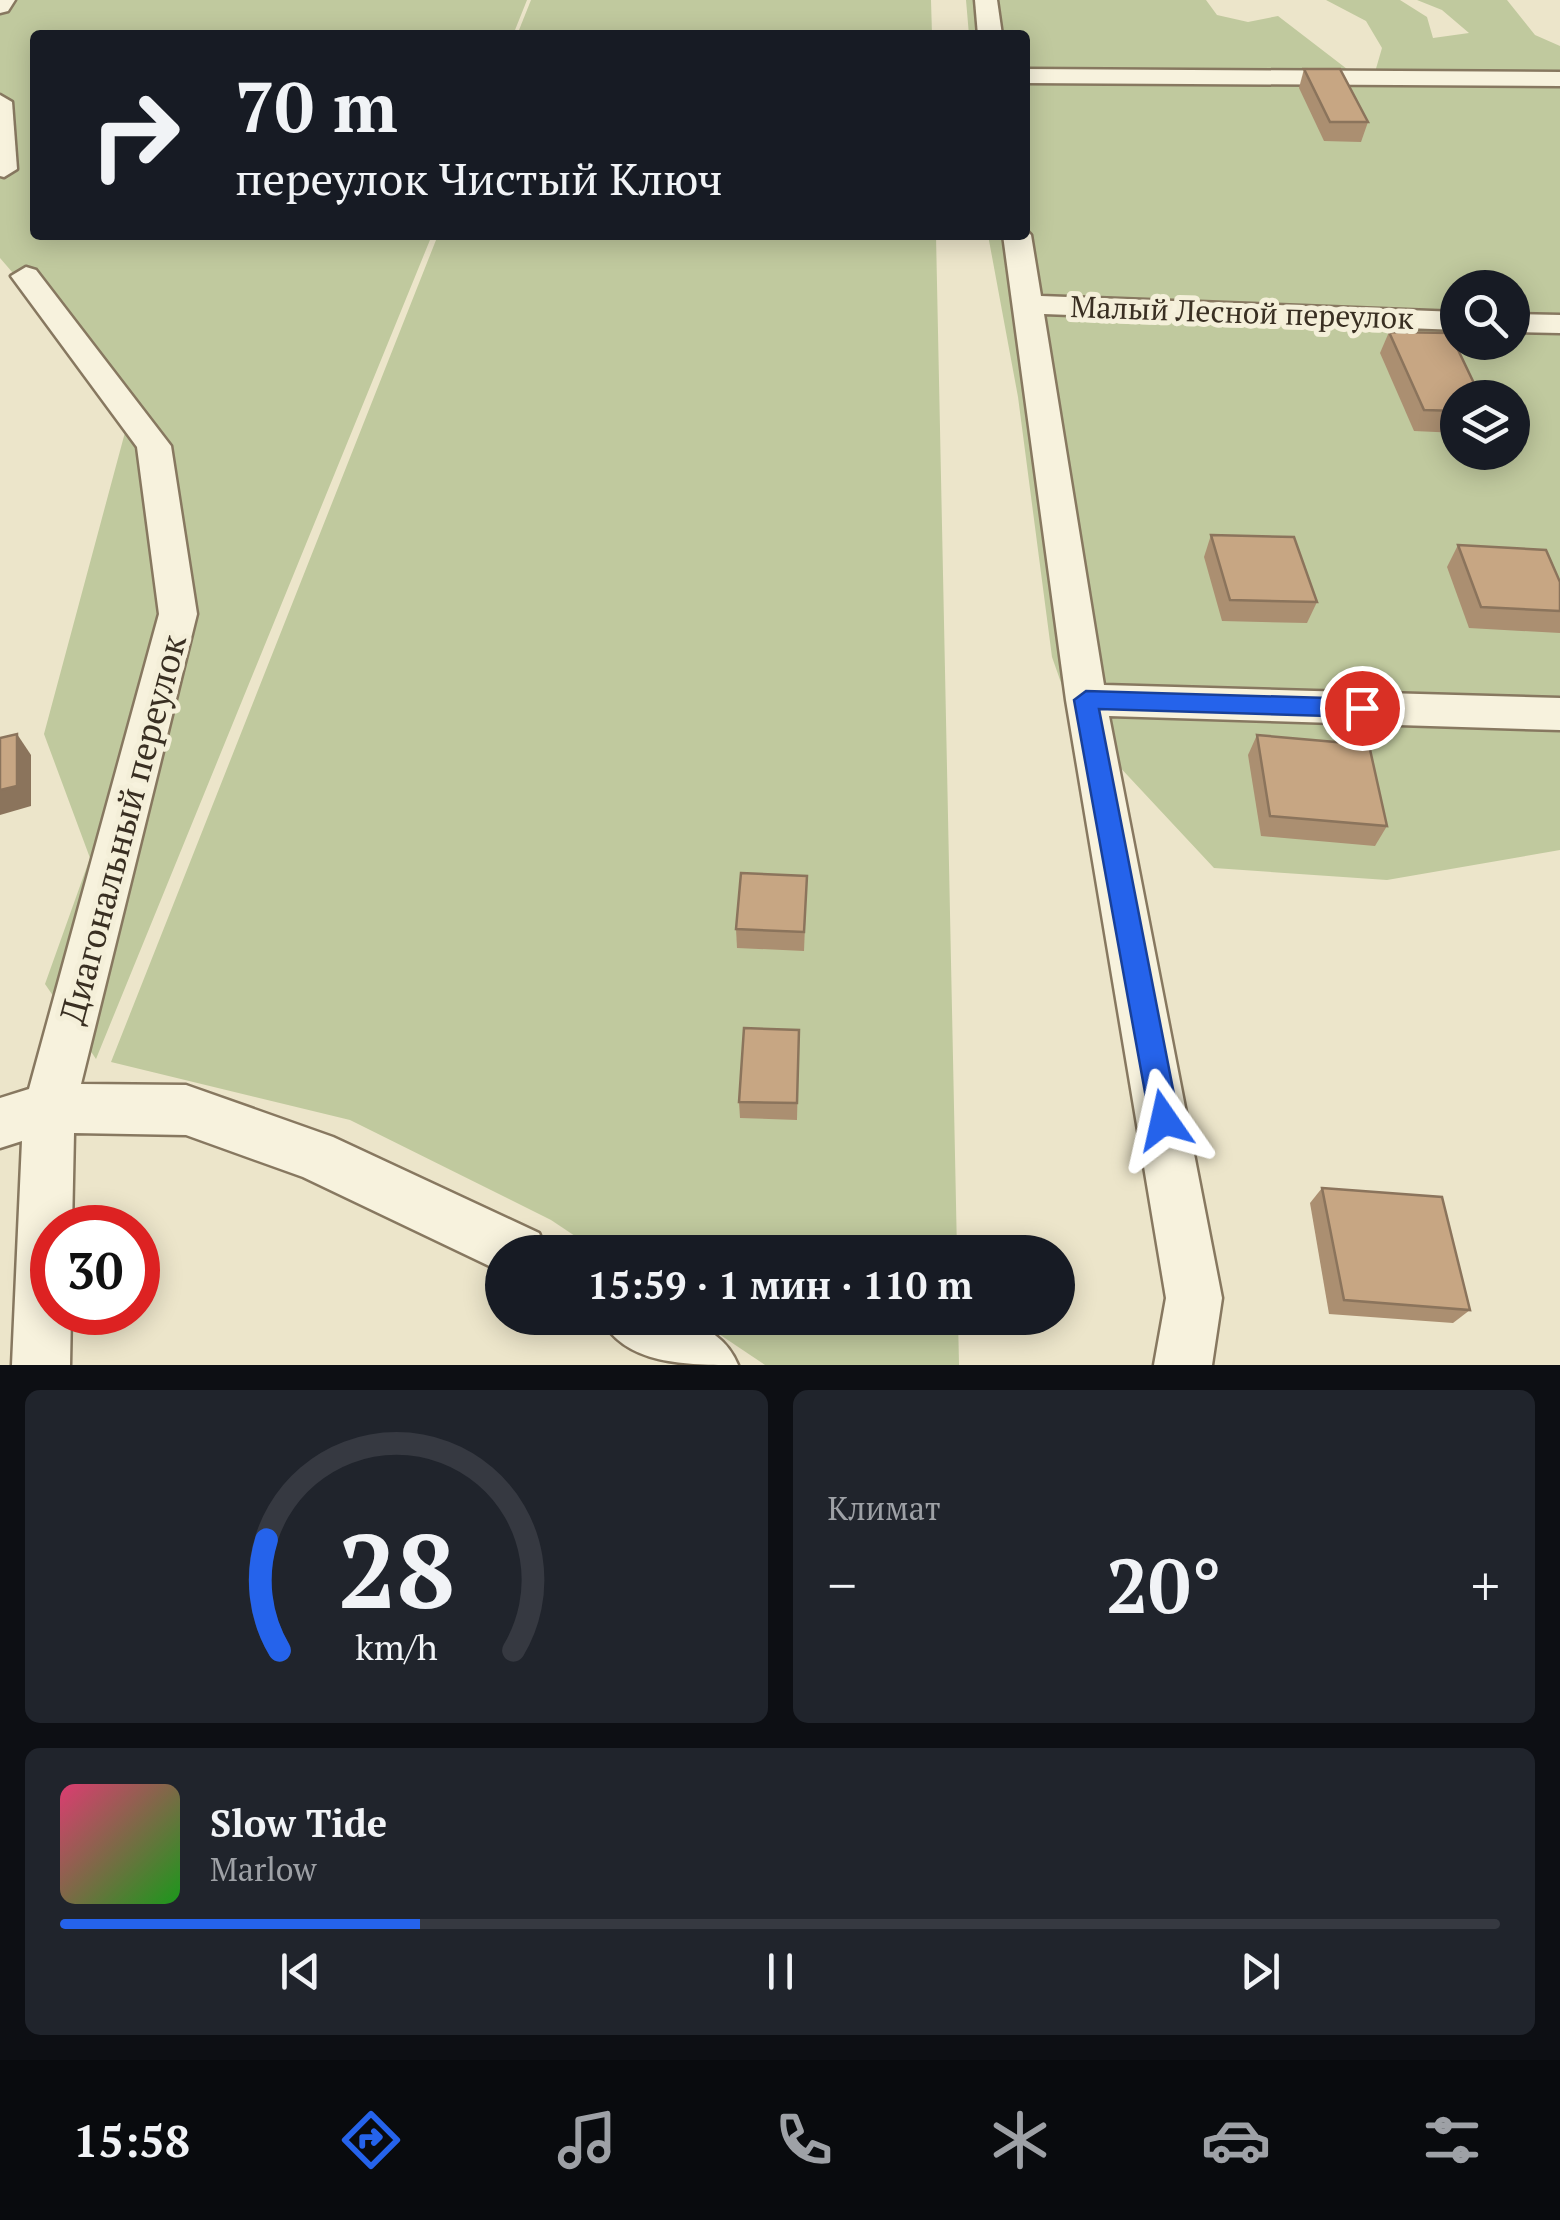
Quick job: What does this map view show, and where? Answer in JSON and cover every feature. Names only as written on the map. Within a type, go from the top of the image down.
[{"type":"street","points":[[986,0],[989,30]]},
{"type":"street","points":[[1030,76],[1560,79]]},
{"type":"street","points":[[0,102],[4,169]]},
{"type":"street","points":[[1017,240],[1086,700],[1194,1298],[1183,1365]]},
{"type":"street","name":"Диагональный переулок","points":[[26,276],[154,446],[178,614],[49,1108],[41,1365]]},
{"type":"street","name":"Малый Лесной переулок","points":[[1026,304],[1440,319]]},
{"type":"street","points":[[1530,323],[1560,324]]},
{"type":"street","points":[[1086,700],[1560,714]]},
{"type":"street","points":[[0,1123],[49,1108],[186,1110],[314,1155],[485,1236]]},
{"type":"street","points":[[658,1335],[708,1365]]},
{"type":"green space","points":[[0,0],[527,0],[515,30],[30,30],[30,240],[430,240],[96,1059],[45,984],[90,858],[44,734],[131,410],[0,258]]},
{"type":"green space","points":[[531,0],[931,0],[932,30],[519,30]]},
{"type":"green space","points":[[966,0],[1206,0],[1217,15],[1248,22],[1278,16],[1347,69],[1375,72],[1382,48],[1366,21],[1326,0],[1400,0],[1427,17],[1433,38],[1469,33],[1442,10],[1417,0],[1507,0],[1535,35],[1560,46],[1560,850],[1387,880],[1214,868],[1073,717],[1052,657],[1018,397],[989,240],[1030,240],[1030,30],[969,30]]},
{"type":"green space","points":[[436,240],[936,240],[957,1235],[574,1235],[551,1220],[350,1120],[111,1062]]},
{"type":"green space","points":[[720,1335],[958,1335],[959,1365],[765,1365]]},
{"type":"building","points":[[1304,69],[1340,69],[1368,122],[1330,122]]},
{"type":"building","points":[[1389,332],[1440,333],[1440,360],[1463,360],[1472,380],[1440,380],[1440,410],[1424,410]]},
{"type":"building","points":[[1211,535],[1294,537],[1317,602],[1230,600]]},
{"type":"building","points":[[1458,545],[1546,550],[1560,582],[1560,611],[1481,607]]},
{"type":"building","points":[[17,734],[17,786],[0,790],[0,738]]},
{"type":"building","points":[[1257,735],[1369,745],[1387,826],[1270,816]]},
{"type":"building","points":[[741,873],[807,876],[804,932],[736,929]]},
{"type":"building","points":[[744,1028],[799,1030],[797,1103],[739,1102]]},
{"type":"building","points":[[1322,1188],[1442,1197],[1470,1310],[1344,1300]]},
{"type":"route","points":[[1164,1120],[1086,700],[1362,708]]}]
